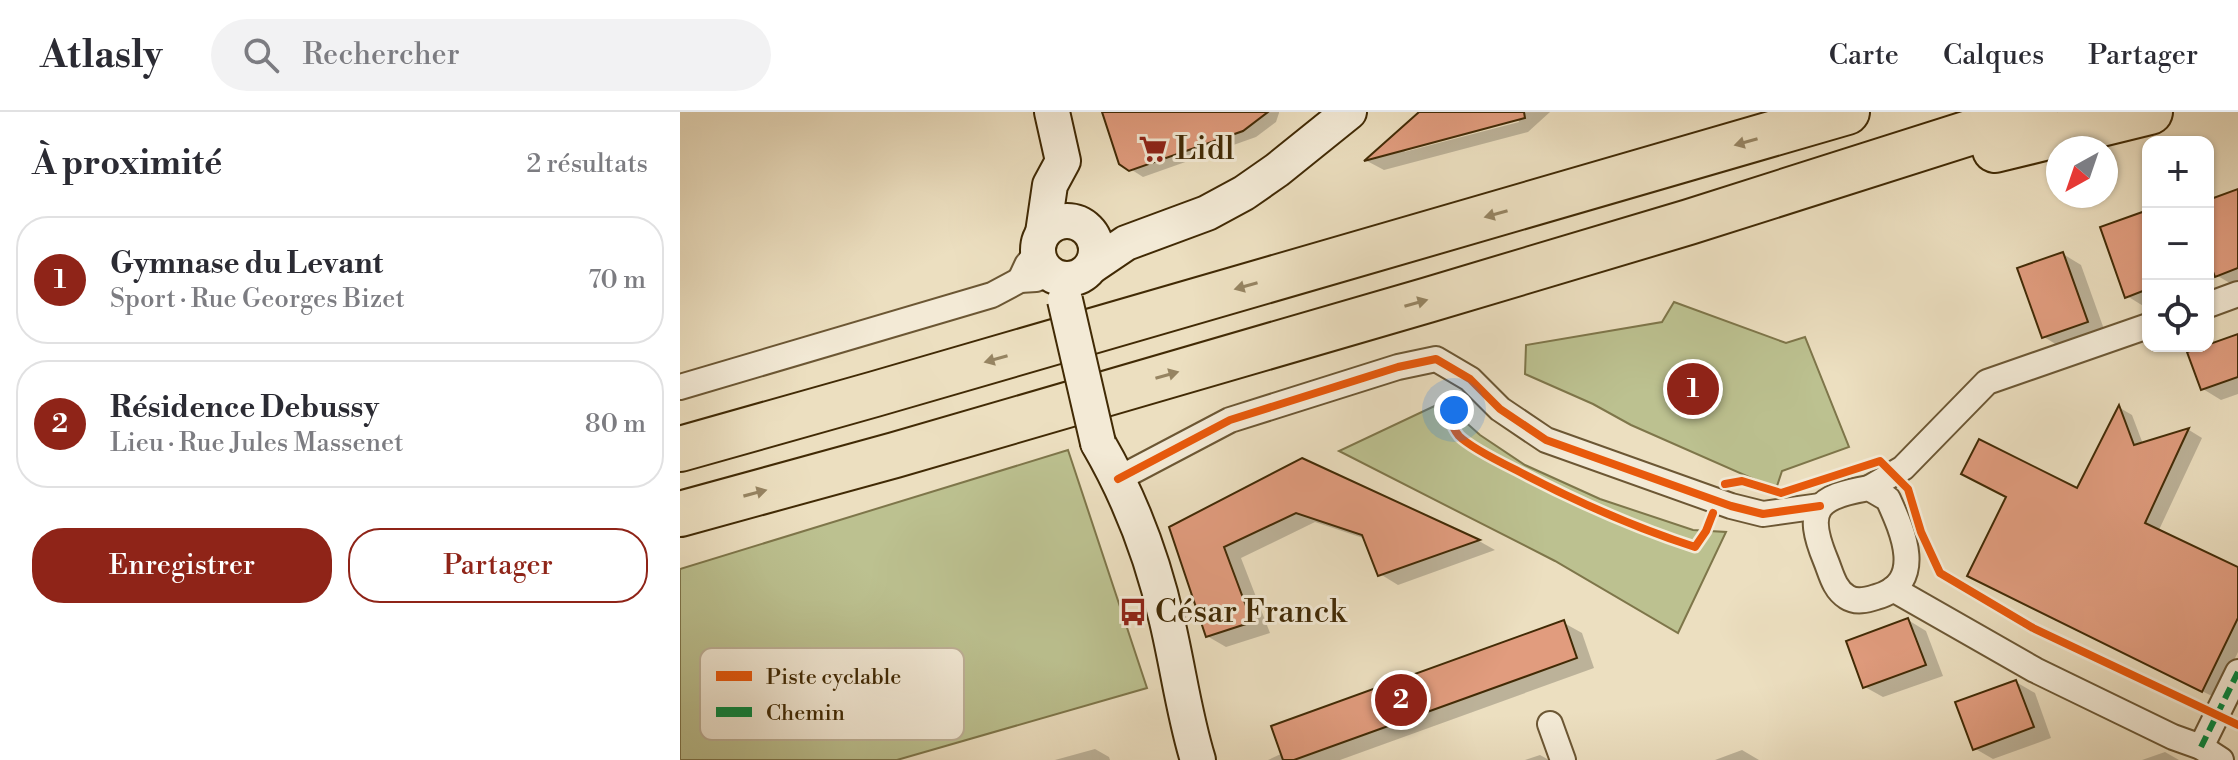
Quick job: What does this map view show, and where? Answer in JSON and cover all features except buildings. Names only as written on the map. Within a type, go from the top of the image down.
[{"type":"highway","points":[[680,449],[1847,112]]},
{"type":"highway","points":[[680,514],[895,455],[1689,222],[2035,112]]},
{"type":"highway","points":[[1689,222],[2150,112]]},
{"type":"street","points":[[1034,112],[1106,441],[1150,558],[1169,632],[1188,729],[1198,760]]},
{"type":"street","points":[[1050,185],[1063,161],[1052,112]]},
{"type":"street","points":[[680,387],[992,295],[1069,263],[1207,213],[1277,170],[1349,112]]},
{"type":"street","points":[[2214,303],[2238,294]]},
{"type":"street","points":[[1879,494],[1908,556],[1906,574],[1882,596],[1861,601],[1847,598],[1835,585],[1818,542],[1815,522],[1820,506],[1828,498],[1879,494],[1987,382],[2142,328]]},
{"type":"street","points":[[1118,479],[1230,420],[1398,367],[1436,359],[1470,379],[1500,409],[1546,440],[1731,506],[1763,514],[1820,506]]},
{"type":"street","points":[[1778,514],[1818,542]]},
{"type":"street","points":[[1893,589],[2035,670],[2211,754],[2238,672]]},
{"type":"street","points":[[1550,724],[1563,760]]},
{"type":"green space","points":[[1674,302],[1786,343],[1805,337],[1849,447],[1782,471],[1776,489],[1525,374],[1526,345],[1662,322]]},
{"type":"green space","points":[[1443,402],[1480,435],[1525,465],[1600,499],[1693,530],[1726,532],[1678,633],[1555,561],[1339,451]]},
{"type":"green space","points":[[1068,450],[1147,688],[897,760],[680,760],[680,569]]},
{"type":"marked path","points":[[2201,747],[2238,672]]},
{"type":"cycle path","points":[[1118,479],[1230,420],[1398,367],[1436,359],[1470,379],[1500,409],[1546,440],[1731,506],[1763,514],[1820,506]]},
{"type":"cycle path","points":[[1443,402],[1456,432],[1471,445],[1561,493],[1627,522],[1695,547],[1713,513]]},
{"type":"cycle path","points":[[1725,484],[1742,481],[1781,493],[1880,461],[1908,489],[1921,532],[1940,573],[2033,628],[2238,725]]},
{"type":"place","name":"Lidl","points":[[1153,149]]},
{"type":"place","name":"Gymnase du Levant","points":[[1693,389]]},
{"type":"place","name":"César Franck","points":[[1133,612]]},
{"type":"place","name":"Résidence Debussy","points":[[1401,700]]}]
